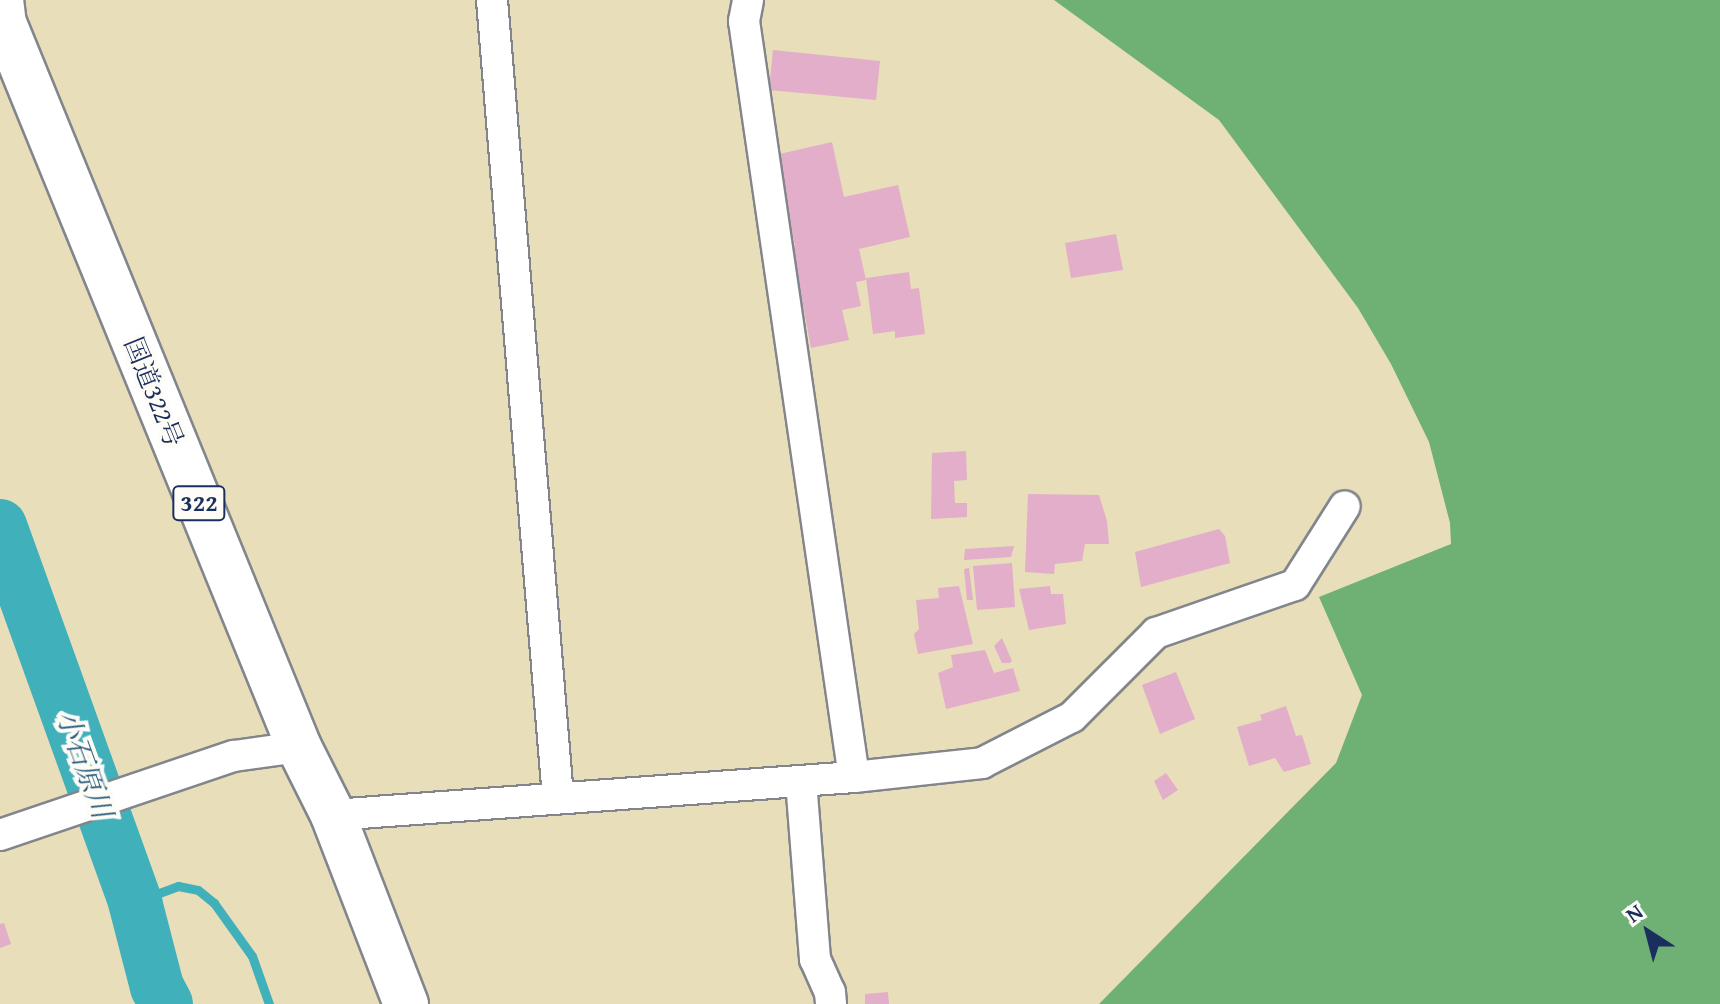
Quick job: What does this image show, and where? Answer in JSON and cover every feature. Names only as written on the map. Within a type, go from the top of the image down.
[{"type":"highway","name":"国道322号","points":[[1,0],[4,23],[299,747],[333,815],[406,1004]]},
{"type":"street","points":[[492,0],[558,797]]},
{"type":"street","points":[[748,0],[744,21],[854,777]]},
{"type":"street","points":[[333,815],[854,777],[982,763],[1072,717],[1156,633],[1295,585],[1345,506]]},
{"type":"street","points":[[0,835],[234,756],[299,747]]},
{"type":"street","points":[[801,781],[815,959],[830,992],[831,1004]]},
{"type":"green space","points":[[1054,0],[1720,0],[1720,1004],[1099,1004],[1336,763],[1362,695],[1319,597],[1451,544],[1450,523],[1429,442],[1391,364],[1358,308],[1219,120]]},
{"type":"building","points":[[773,50],[880,61],[876,100],[769,90]]},
{"type":"building","points":[[832,142],[844,197],[898,185],[910,237],[859,249],[866,280],[856,282],[861,306],[842,310],[849,340],[811,348],[792,246],[795,245],[775,155]]},
{"type":"building","points":[[1116,234],[1123,270],[1071,278],[1065,243]]},
{"type":"building","points":[[909,272],[911,289],[919,288],[925,334],[895,338],[895,331],[873,334],[866,278]]},
{"type":"building","points":[[966,451],[967,480],[954,481],[955,503],[967,503],[967,517],[931,519],[932,453]]},
{"type":"building","points":[[1028,494],[1099,495],[1107,521],[1109,544],[1085,544],[1082,561],[1055,564],[1054,574],[1025,572]]},
{"type":"building","points":[[1219,529],[1225,536],[1230,563],[1141,587],[1135,552]]},
{"type":"building","points":[[1014,546],[1011,557],[964,560],[965,549]]},
{"type":"building","points":[[1012,563],[1015,607],[977,610],[973,566]]},
{"type":"building","points":[[969,568],[973,600],[967,600],[964,569]]},
{"type":"building","points":[[959,586],[973,644],[918,654],[914,634],[919,629],[916,600],[939,598],[938,588]]},
{"type":"building","points":[[1050,586],[1051,594],[1063,594],[1066,624],[1029,630],[1019,589]]},
{"type":"building","points":[[1002,638],[1012,661],[1009,663],[1002,663],[994,646]]},
{"type":"building","points":[[985,650],[994,673],[1013,668],[1020,691],[946,709],[938,673],[953,667],[951,655]]},
{"type":"building","points":[[1176,672],[1195,719],[1160,734],[1142,685]]},
{"type":"building","points":[[1286,706],[1296,736],[1302,735],[1311,764],[1284,772],[1275,758],[1249,766],[1237,727],[1262,720],[1260,715]]},
{"type":"building","points":[[1166,773],[1178,790],[1163,800],[1154,781]]},
{"type":"building","points":[[4,923],[11,944],[0,948],[0,924]]},
{"type":"building","points":[[888,992],[889,1004],[865,1004],[865,994]]},
{"type":"waterway","name":"小石原川","points":[[0,526],[135,902],[157,987],[166,1004]]},
{"type":"waterway","points":[[135,902],[178,886],[198,890],[214,903],[252,956],[269,1004]]}]
